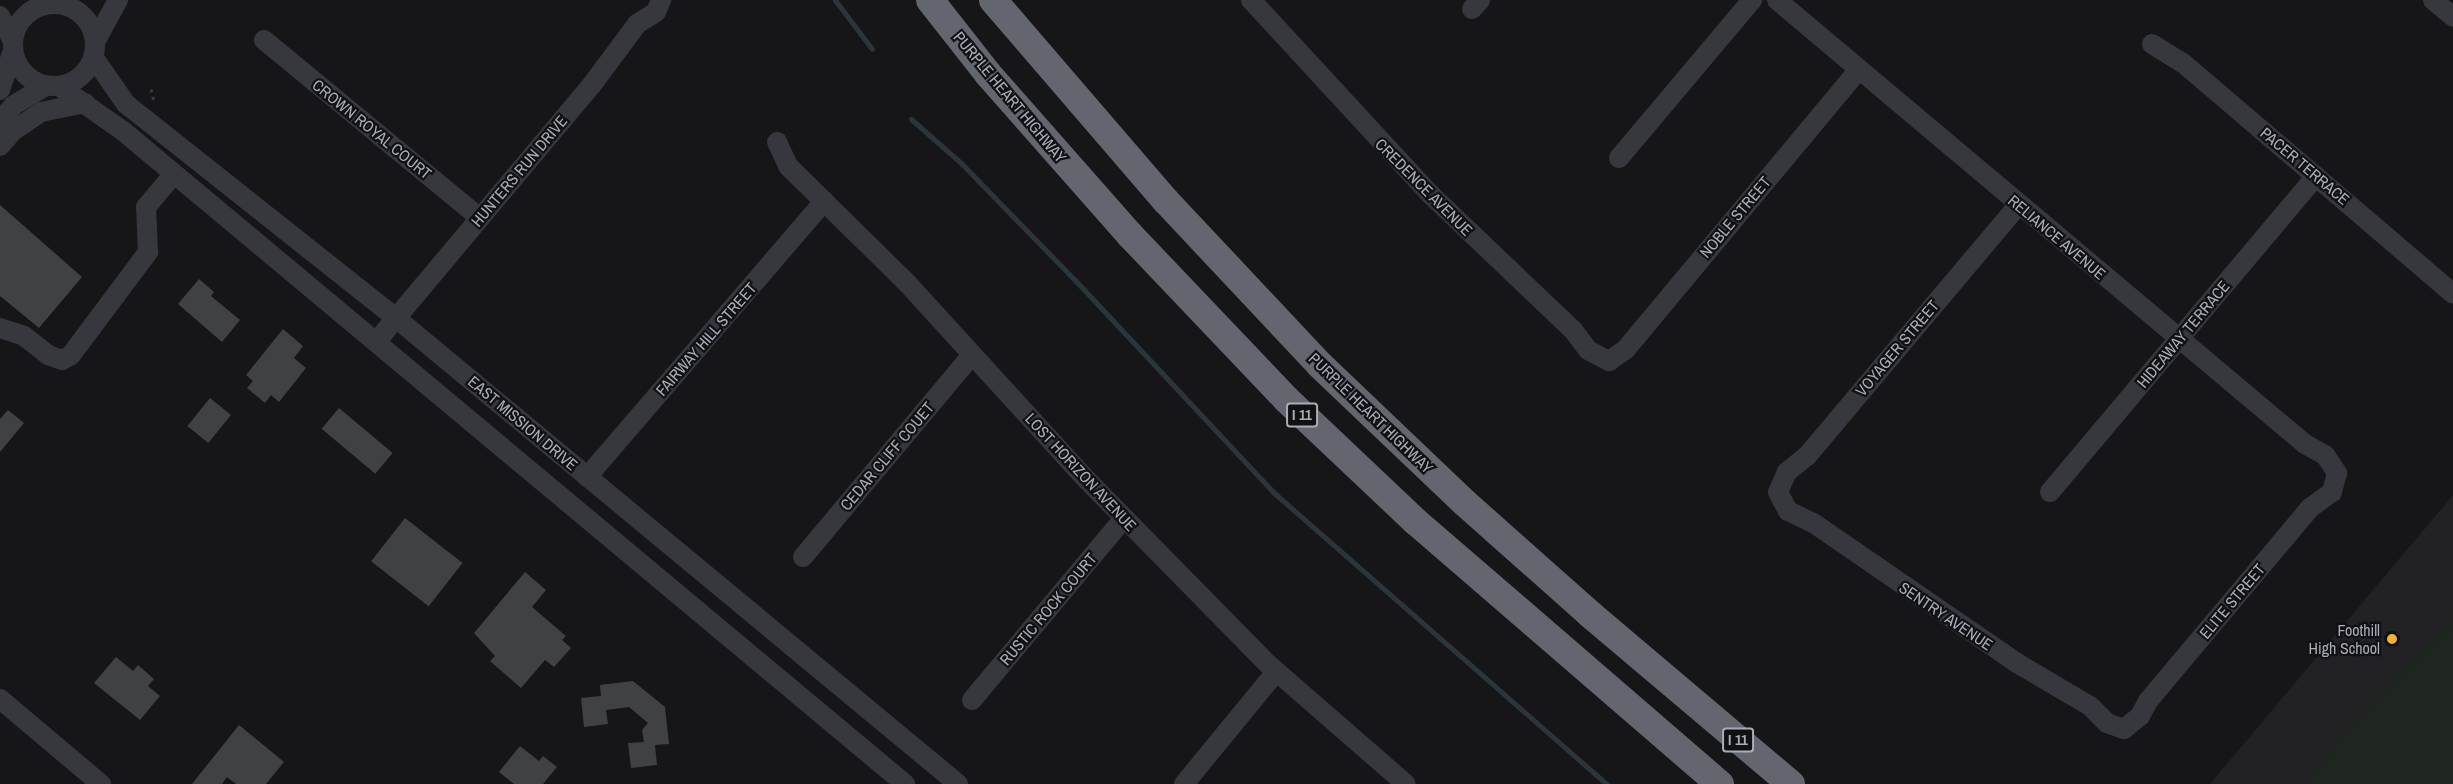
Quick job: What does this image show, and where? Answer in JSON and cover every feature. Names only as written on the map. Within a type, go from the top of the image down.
[{"type":"highway","name":"PURPLE HEART HIGHWAY","points":[[930,0],[988,74],[1122,226],[1286,399],[1415,520],[1720,784]]},
{"type":"highway","name":"PURPLE HEART HIGHWAY","points":[[993,0],[1166,201],[1320,365],[1465,503],[1685,696],[1791,784]]},
{"type":"highway","points":[[1685,696],[1806,784]]},
{"type":"street","points":[[0,121],[14,105],[83,73],[118,0]]},
{"type":"street","name":"HUNTERS RUN DRIVE","points":[[376,342],[638,24],[656,12],[661,0]]},
{"type":"street","name":"CREDENCE AVENUE","points":[[1251,0],[1429,193],[1573,330],[1588,350],[1608,361]]},
{"type":"street","points":[[1619,158],[1752,0]]},
{"type":"street","name":"RELIANCE AVENUE","points":[[1777,0],[2305,444],[2325,455],[2337,473]]},
{"type":"street","points":[[2433,0],[2453,17]]},
{"type":"street","points":[[0,90],[21,21],[52,3],[82,15],[94,50]]},
{"type":"street","points":[[0,16],[25,73],[52,86]]},
{"type":"street","name":"CROWN ROYAL COURT","points":[[264,40],[480,218]]},
{"type":"street","name":"PACER TERRACE","points":[[2152,44],[2183,63],[2453,294]]},
{"type":"street","name":"EAST MISSION DRIVE","points":[[94,50],[126,104],[396,318],[958,784]]},
{"type":"street","name":"NOBLE STREET","points":[[1608,361],[1626,349],[1859,69]]},
{"type":"street","name":"EAST MISSION DRIVE","points":[[52,86],[85,104],[173,175],[905,784]]},
{"type":"street","points":[[0,146],[13,131],[41,112],[85,104]]},
{"type":"street","name":"LOST HORIZON AVENUE","points":[[777,142],[788,166],[972,355],[1124,518],[1276,672],[1406,784]]},
{"type":"street","points":[[0,328],[24,336],[48,355],[62,360],[71,355],[148,252],[146,207],[173,175]]},
{"type":"street","name":"HIDEAWAY TERRACE","points":[[2050,492],[2316,176]]},
{"type":"street","name":"FAIRWAY HILL STREET","points":[[587,477],[824,201]]},
{"type":"street","name":"VOYAGER STREET","points":[[1778,492],[1787,472],[1807,456],[2019,204]]},
{"type":"street","name":"CEDAR CLIFF COUET","points":[[803,557],[972,355]]},
{"type":"street","name":"ELITE STREET","points":[[2124,729],[2140,716],[2148,701],[2310,508],[2332,492],[2337,473]]},
{"type":"street","name":"SENTRY AVENUE","points":[[1778,492],[1788,511],[1813,523],[2017,663],[2090,706],[2107,723],[2124,729]]},
{"type":"street","name":"RUSTIC ROCK COURT","points":[[972,700],[1124,518]]},
{"type":"street","points":[[1184,784],[1276,672]]},
{"type":"street","points":[[0,699],[101,784]]},
{"type":"shaded area","name":"Foothill High School","points":[[2453,495],[2453,784],[2210,784]]},
{"type":"shaded area","points":[[2453,620],[2453,784],[2306,784],[2337,741]]},
{"type":"building","points":[[0,205],[82,277],[39,328],[0,296]]},
{"type":"building","points":[[199,279],[214,292],[211,296],[240,320],[222,342],[178,304]]},
{"type":"building","points":[[283,329],[303,346],[294,358],[306,368],[279,402],[271,395],[265,403],[247,388],[253,381],[246,375]]},
{"type":"building","points":[[210,398],[231,415],[208,443],[187,426]]},
{"type":"building","points":[[339,408],[393,453],[375,474],[322,429]]},
{"type":"building","points":[[8,410],[24,423],[0,452],[0,419]]},
{"type":"building","points":[[405,518],[463,563],[429,606],[371,561]]},
{"type":"building","points":[[525,572],[546,590],[532,607],[566,636],[562,640],[571,648],[554,667],[545,660],[521,688],[490,661],[495,656],[474,633]]},
{"type":"building","points":[[116,657],[133,671],[138,665],[154,679],[148,686],[160,696],[140,720],[94,683]]},
{"type":"building","points":[[633,681],[665,707],[669,744],[655,745],[657,765],[631,768],[628,743],[644,742],[642,730],[648,723],[629,707],[606,710],[608,724],[584,727],[581,698],[601,696],[600,685]]},
{"type":"building","points":[[239,725],[284,762],[266,784],[236,784],[227,777],[222,784],[192,784]]},
{"type":"building","points":[[520,746],[539,761],[543,756],[557,767],[543,784],[514,784],[499,772]]},
{"type":"waterway","points":[[835,0],[872,49]]},
{"type":"waterway","points":[[911,119],[962,164],[1074,279],[1273,492],[1607,784]]},
{"type":"place","name":"Foothill High School","points":[[2392,639]]}]
